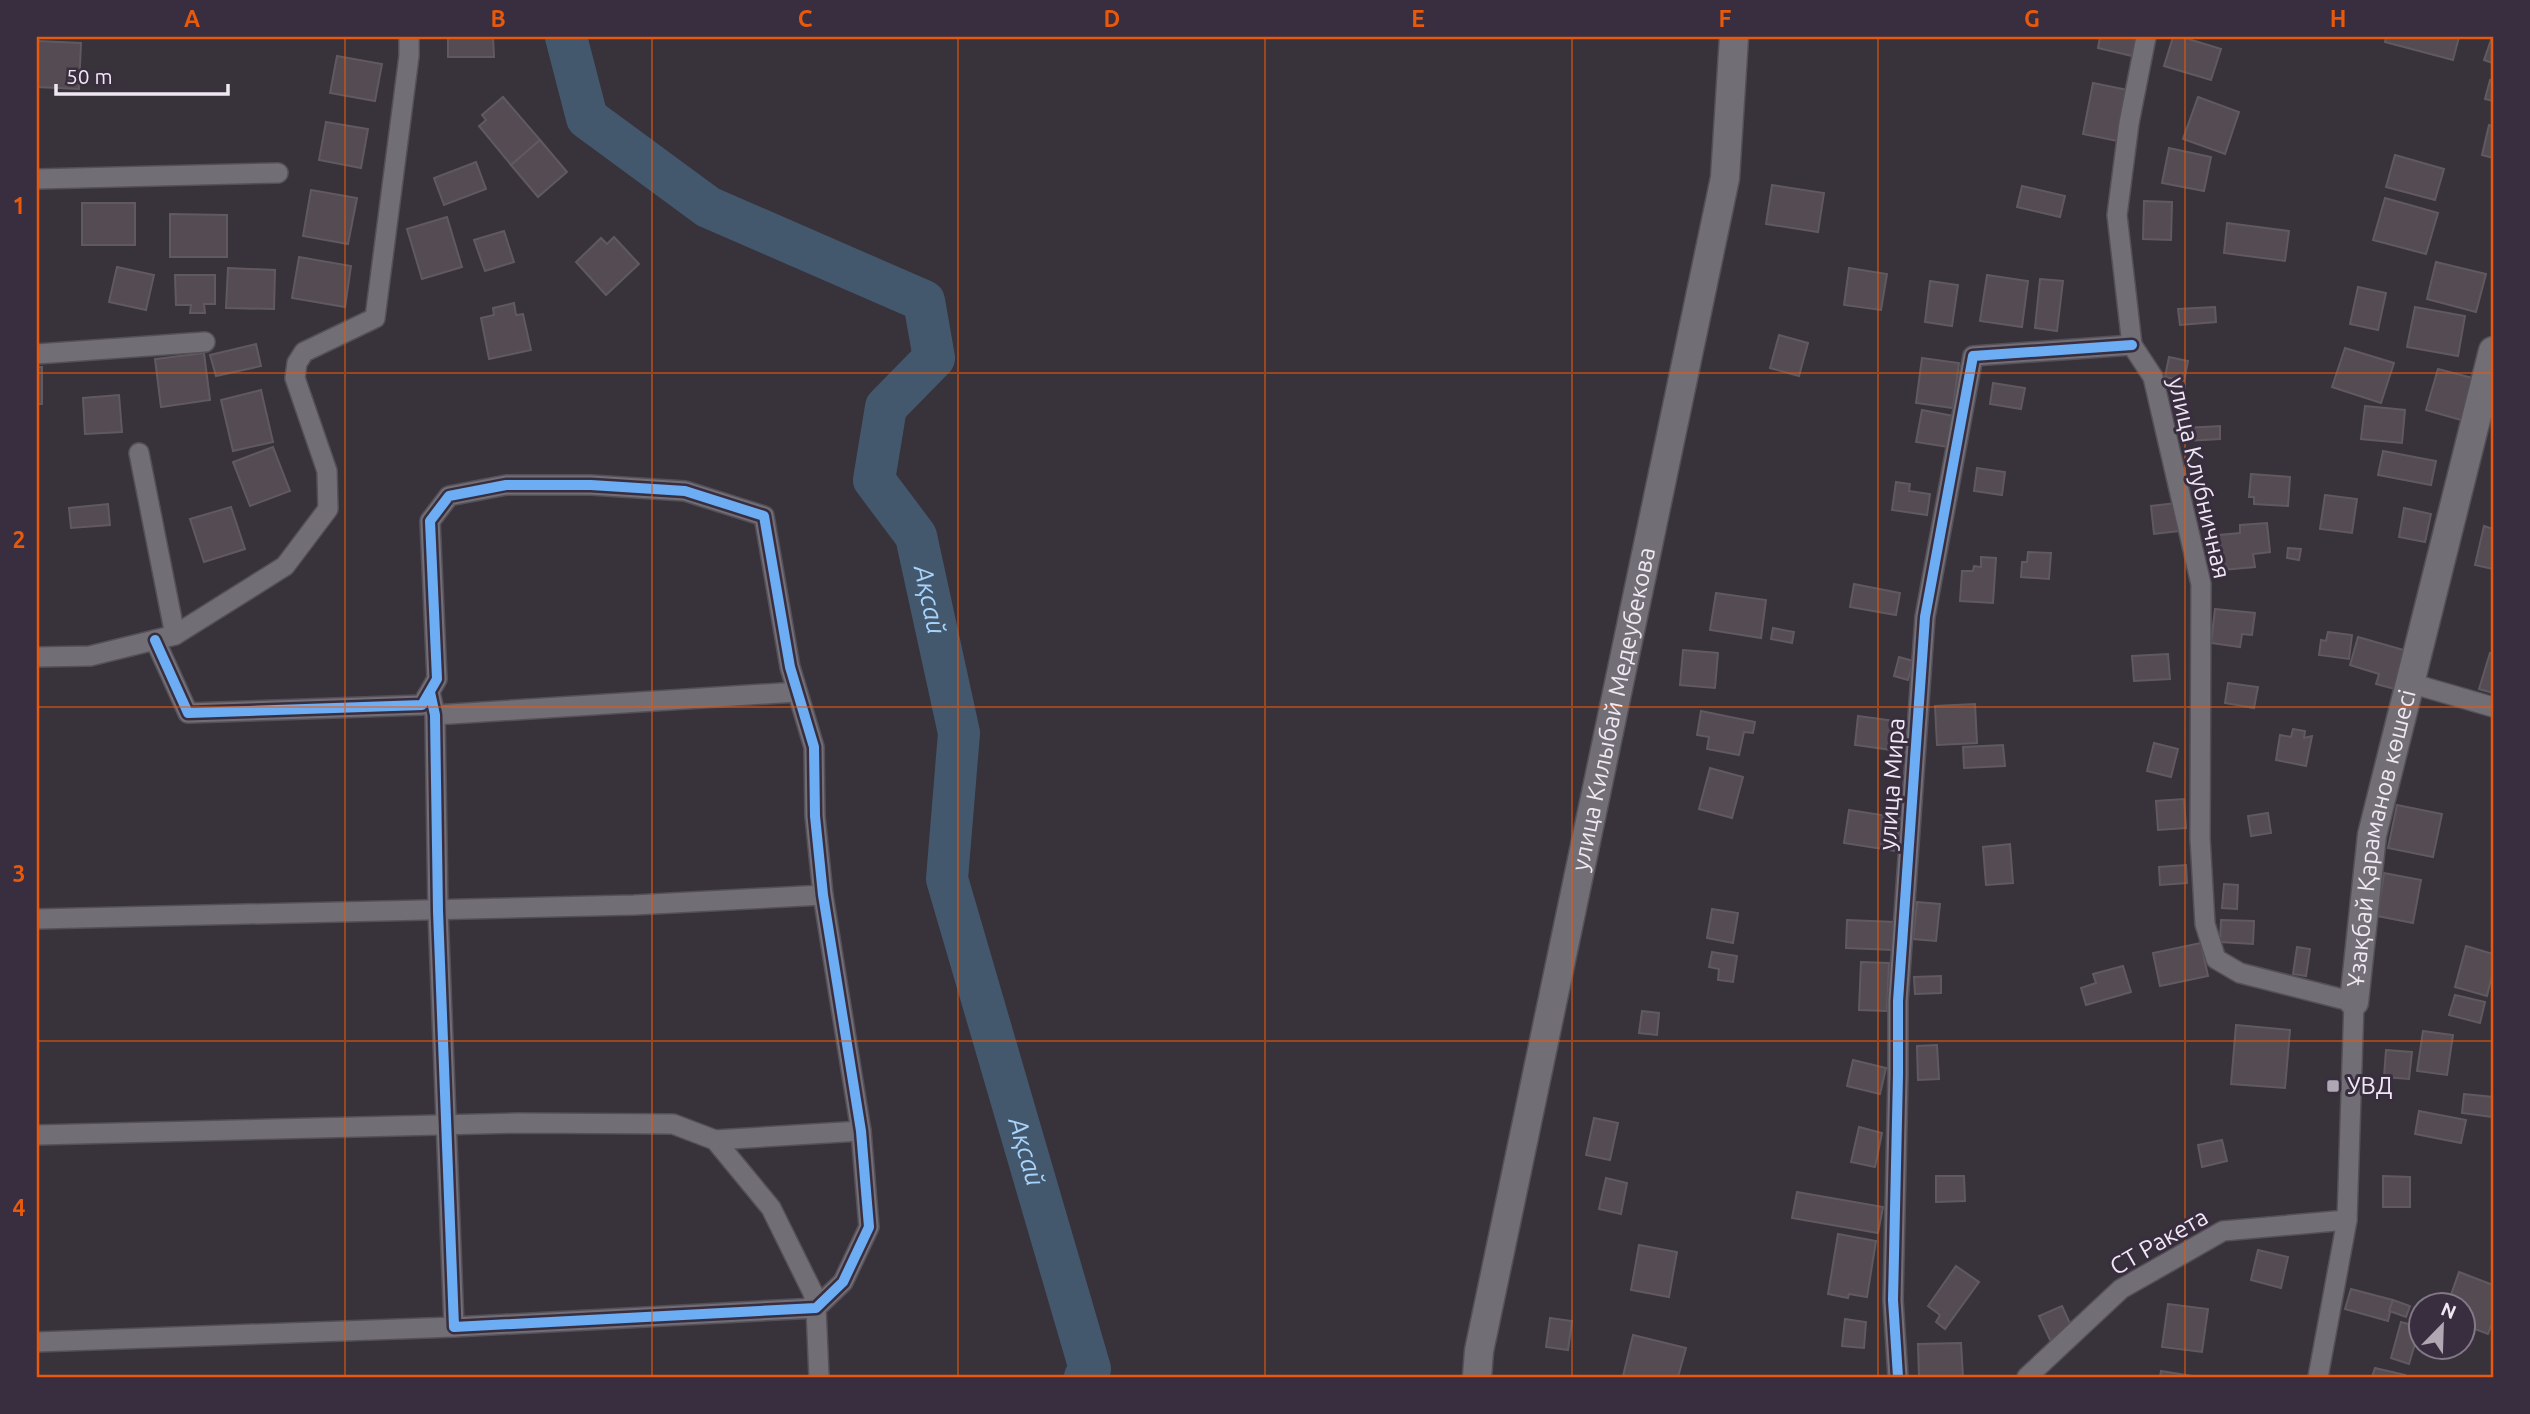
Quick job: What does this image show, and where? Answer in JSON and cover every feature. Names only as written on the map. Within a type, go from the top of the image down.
[{"type":"main road","name":"улица Килыбай Медеубекова","points":[[1477,1377],[1485,1324],[1726,178],[1734,37]]},
{"type":"main road","name":"Ұзақбай Қараманов көшесі","points":[[2354,1002],[2372,835],[2493,351]]},
{"type":"street","name":"улица Клубничная","points":[[2146,37],[2129,123],[2117,215],[2132,345],[2153,377],[2201,584],[2200,838],[2205,924],[2216,959],[2240,973],[2354,1002]]},
{"type":"street","points":[[37,657],[90,656],[175,635],[285,566],[328,509],[327,471],[295,378],[297,363],[304,352],[375,318],[409,47]]},
{"type":"street","points":[[37,179],[278,173]]},
{"type":"street","points":[[37,354],[205,342]]},
{"type":"street","name":"улица Мира","points":[[1898,1377],[1893,1300],[1898,1001],[1924,631],[1973,356],[2132,345]]},
{"type":"street","points":[[139,453],[175,635]]},
{"type":"street","points":[[37,1342],[454,1327],[816,1308],[843,1282],[869,1227],[861,1131],[823,895],[815,816],[814,747],[785,641],[764,516],[685,491],[590,485],[506,485],[449,496],[430,521],[437,679],[422,705],[188,713],[155,640]]},
{"type":"street","points":[[2410,682],[2493,707]]},
{"type":"street","points":[[430,692],[435,715],[438,911],[454,1327]]},
{"type":"street","points":[[435,715],[797,692]]},
{"type":"street","points":[[37,919],[438,911],[634,905],[823,895]]},
{"type":"street","name":"Ұзақбай Қараманов көшесі","points":[[2318,1377],[2347,1220],[2354,1002]]},
{"type":"street","points":[[37,1135],[528,1123],[673,1124],[715,1140],[861,1131]]},
{"type":"street","points":[[715,1140],[771,1209],[813,1293],[820,1377]]},
{"type":"street","name":"СТ Ракета","points":[[2027,1377],[2121,1289],[2223,1231],[2347,1220]]},
{"type":"building","points":[[448,37],[493,37],[494,57],[448,57]]},
{"type":"building","points":[[2100,37],[2136,37],[2132,56],[2098,48]]},
{"type":"building","points":[[2173,37],[2182,37],[2221,49],[2211,80],[2164,66]]},
{"type":"building","points":[[2386,37],[2459,37],[2453,60],[2385,42]]},
{"type":"building","points":[[2493,37],[2493,63],[2484,60]]},
{"type":"building","points":[[37,41],[81,43],[79,89],[37,87]]},
{"type":"building","points":[[337,56],[382,64],[375,101],[330,93]]},
{"type":"building","points":[[2490,80],[2493,81],[2493,101],[2485,99]]},
{"type":"building","points":[[2093,83],[2128,90],[2118,141],[2083,134]]},
{"type":"building","points":[[503,97],[540,140],[511,165],[479,126],[486,120],[482,115]]},
{"type":"building","points":[[2198,97],[2239,112],[2225,154],[2183,139]]},
{"type":"building","points":[[326,122],[368,129],[361,168],[319,160]]},
{"type":"building","points":[[2489,125],[2493,126],[2493,158],[2482,155]]},
{"type":"building","points":[[540,140],[567,172],[538,197],[511,165]]},
{"type":"building","points":[[2169,148],[2211,157],[2204,191],[2162,183]]},
{"type":"building","points":[[2395,155],[2444,169],[2435,200],[2386,187]]},
{"type":"building","points":[[476,162],[486,189],[444,205],[434,178]]},
{"type":"building","points":[[1772,185],[1824,193],[1818,232],[1766,224]]},
{"type":"building","points":[[2022,186],[2065,196],[2060,217],[2017,207]]},
{"type":"building","points":[[311,190],[357,198],[348,244],[303,236]]},
{"type":"building","points":[[2385,198],[2438,213],[2426,254],[2373,240]]},
{"type":"building","points":[[2144,201],[2172,202],[2171,240],[2143,239]]},
{"type":"building","points":[[82,203],[135,203],[135,245],[82,245]]},
{"type":"building","points":[[170,214],[227,215],[227,257],[170,257]]},
{"type":"building","points":[[447,217],[462,267],[422,279],[407,229]]},
{"type":"building","points":[[2227,223],[2289,231],[2285,261],[2224,253]]},
{"type":"building","points":[[504,231],[514,262],[485,271],[474,240]]},
{"type":"building","points":[[614,237],[639,264],[606,295],[576,262],[601,238],[607,244]]},
{"type":"building","points":[[299,257],[351,266],[345,307],[292,298]]},
{"type":"building","points":[[2436,262],[2486,274],[2476,312],[2427,299]]},
{"type":"building","points":[[117,267],[154,275],[146,310],[109,302]]},
{"type":"building","points":[[228,268],[275,270],[274,309],[226,308]]},
{"type":"building","points":[[1849,268],[1887,274],[1881,310],[1844,305]]},
{"type":"building","points":[[175,275],[215,275],[215,304],[204,304],[205,313],[190,313],[191,305],[176,305]]},
{"type":"building","points":[[1987,275],[2028,281],[2022,327],[1980,321]]},
{"type":"building","points":[[2040,279],[2063,281],[2057,331],[2035,328]]},
{"type":"building","points":[[1930,281],[1958,285],[1952,326],[1925,322]]},
{"type":"building","points":[[2358,287],[2386,293],[2378,330],[2350,324]]},
{"type":"building","points":[[514,303],[516,315],[523,314],[531,350],[489,359],[481,318],[494,315],[493,308]]},
{"type":"building","points":[[2215,307],[2216,322],[2180,325],[2178,309]]},
{"type":"building","points":[[2415,307],[2465,316],[2458,356],[2407,347]]},
{"type":"building","points":[[1779,335],[1808,343],[1799,376],[1770,368]]},
{"type":"building","points":[[256,344],[261,366],[216,376],[210,355]]},
{"type":"building","points":[[2345,348],[2394,363],[2381,403],[2332,387]]},
{"type":"building","points":[[204,353],[210,400],[161,407],[155,359]]},
{"type":"building","points":[[2169,357],[2188,361],[2184,381],[2165,377]]},
{"type":"building","points":[[1922,358],[1959,363],[1953,408],[1916,403]]},
{"type":"building","points":[[37,367],[42,367],[42,404],[37,404]]},
{"type":"building","points":[[2438,369],[2480,380],[2468,422],[2426,410]]},
{"type":"building","points":[[1993,383],[2025,388],[2021,409],[1990,404]]},
{"type":"building","points":[[261,390],[273,442],[233,451],[221,400]]},
{"type":"building","points":[[119,395],[122,432],[85,434],[83,398]]},
{"type":"building","points":[[2365,406],[2405,410],[2402,443],[2361,439]]},
{"type":"building","points":[[1922,410],[1954,416],[1949,447],[1916,442]]},
{"type":"building","points":[[2220,426],[2220,439],[2186,441],[2185,428]]},
{"type":"building","points":[[273,447],[290,491],[250,506],[233,462]]},
{"type":"building","points":[[2383,451],[2436,461],[2431,485],[2378,475]]},
{"type":"building","points":[[1977,468],[2005,472],[2002,495],[1974,491]]},
{"type":"building","points":[[2251,474],[2290,477],[2288,506],[2254,504],[2254,497],[2249,497]]},
{"type":"building","points":[[1896,482],[1910,484],[1909,491],[1930,494],[1927,515],[1892,510]]},
{"type":"building","points":[[2325,495],[2357,499],[2352,533],[2320,529]]},
{"type":"building","points":[[2176,503],[2179,531],[2154,534],[2151,506]]},
{"type":"building","points":[[108,504],[110,525],[71,528],[69,508]]},
{"type":"building","points":[[231,507],[245,549],[204,562],[190,519]]},
{"type":"building","points":[[2404,508],[2431,514],[2425,542],[2399,537]]},
{"type":"building","points":[[2267,523],[2270,552],[2253,554],[2255,567],[2211,571],[2208,536],[2240,533],[2240,525]]},
{"type":"building","points":[[2484,526],[2493,529],[2493,569],[2475,565]]},
{"type":"building","points":[[2288,548],[2301,549],[2299,560],[2287,558]]},
{"type":"building","points":[[2028,552],[2051,553],[2049,579],[2021,577],[2022,562],[2027,562]]},
{"type":"building","points":[[1981,557],[1996,558],[1993,603],[1960,601],[1962,571],[1973,571],[1974,566],[1981,567]]},
{"type":"building","points":[[1854,584],[1900,593],[1896,615],[1850,607]]},
{"type":"building","points":[[1716,593],[1766,600],[1761,638],[1710,630]]},
{"type":"building","points":[[2215,609],[2255,613],[2252,635],[2242,634],[2240,647],[2211,643]]},
{"type":"building","points":[[1773,628],[1794,632],[1792,643],[1771,639]]},
{"type":"building","points":[[2328,632],[2352,635],[2349,659],[2319,655],[2321,640],[2326,641]]},
{"type":"building","points":[[2358,637],[2407,651],[2395,689],[2376,684],[2379,674],[2350,665]]},
{"type":"building","points":[[1683,650],[1718,653],[1715,688],[1680,685]]},
{"type":"building","points":[[2490,653],[2493,654],[2493,693],[2479,689]]},
{"type":"building","points":[[2168,654],[2170,679],[2134,681],[2132,656]]},
{"type":"building","points":[[1899,657],[1913,661],[1908,680],[1894,676]]},
{"type":"building","points":[[2228,683],[2258,687],[2254,708],[2225,703]]},
{"type":"building","points":[[1975,704],[1977,743],[1937,745],[1935,706]]},
{"type":"building","points":[[1701,711],[1755,722],[1753,733],[1744,732],[1739,755],[1707,749],[1709,737],[1697,735]]},
{"type":"building","points":[[1858,716],[1903,722],[1899,751],[1855,745]]},
{"type":"building","points":[[2293,729],[2305,731],[2304,738],[2312,736],[2306,766],[2276,760],[2280,735],[2291,737]]},
{"type":"building","points":[[2154,743],[2178,749],[2171,777],[2147,771]]},
{"type":"building","points":[[2003,745],[2005,766],[1964,768],[1963,747]]},
{"type":"building","points":[[1710,768],[1743,777],[1732,818],[1699,809]]},
{"type":"building","points":[[2184,799],[2186,828],[2158,830],[2156,801]]},
{"type":"building","points":[[2397,805],[2442,814],[2433,857],[2388,848]]},
{"type":"building","points":[[1849,810],[1901,818],[1896,851],[1844,843]]},
{"type":"building","points":[[2268,813],[2271,833],[2251,836],[2248,816]]},
{"type":"building","points":[[2010,844],[2013,883],[1986,885],[1983,847]]},
{"type":"building","points":[[2186,865],[2187,883],[2160,885],[2159,867]]},
{"type":"building","points":[[2384,873],[2421,880],[2413,923],[2377,916]]},
{"type":"building","points":[[2224,884],[2238,885],[2237,909],[2222,908]]},
{"type":"building","points":[[1917,902],[1940,904],[1936,941],[1913,939]]},
{"type":"building","points":[[1712,909],[1738,913],[1733,943],[1707,938]]},
{"type":"building","points":[[1847,920],[1895,922],[1894,950],[1846,948]]},
{"type":"building","points":[[2221,920],[2254,921],[2253,944],[2220,942]]},
{"type":"building","points":[[2201,943],[2208,976],[2160,986],[2153,953]]},
{"type":"building","points":[[2466,946],[2493,954],[2493,971],[2487,996],[2455,987]]},
{"type":"building","points":[[2297,947],[2310,949],[2306,976],[2293,974]]},
{"type":"building","points":[[1712,952],[1737,956],[1733,982],[1718,980],[1719,969],[1709,967]]},
{"type":"building","points":[[1861,962],[1889,963],[1887,1011],[1859,1010]]},
{"type":"building","points":[[2123,966],[2131,992],[2086,1005],[2081,988],[2096,983],[2093,974]]},
{"type":"building","points":[[1941,976],[1941,993],[1915,994],[1914,977]]},
{"type":"building","points":[[2455,995],[2485,1002],[2480,1023],[2449,1015]]},
{"type":"building","points":[[1642,1011],[1659,1013],[1657,1035],[1639,1033]]},
{"type":"building","points":[[2236,1025],[2290,1030],[2285,1088],[2231,1084]]},
{"type":"building","points":[[2423,1031],[2453,1035],[2447,1075],[2417,1071]]},
{"type":"building","points":[[1937,1045],[1939,1079],[1918,1080],[1917,1046]]},
{"type":"building","points":[[2386,1050],[2412,1052],[2409,1079],[2384,1077]]},
{"type":"building","points":[[1853,1060],[1886,1068],[1880,1094],[1847,1086]]},
{"type":"building","points":[[2464,1094],[2493,1097],[2493,1117],[2462,1113]]},
{"type":"building","points":[[2419,1111],[2466,1120],[2461,1143],[2415,1134]]},
{"type":"building","points":[[1594,1118],[1618,1123],[1610,1160],[1586,1155]]},
{"type":"building","points":[[1859,1127],[1882,1133],[1875,1167],[1851,1162]]},
{"type":"building","points":[[2222,1140],[2227,1161],[2202,1167],[2198,1145]]},
{"type":"building","points":[[1936,1176],[1964,1176],[1965,1201],[1936,1202]]},
{"type":"building","points":[[2383,1176],[2410,1177],[2410,1207],[2383,1207]]},
{"type":"building","points":[[1606,1178],[1627,1183],[1621,1214],[1599,1209]]},
{"type":"building","points":[[1797,1192],[1883,1207],[1878,1233],[1792,1218]]},
{"type":"building","points":[[1838,1234],[1876,1241],[1867,1297],[1849,1294],[1848,1298],[1828,1294]]},
{"type":"building","points":[[1639,1245],[1677,1252],[1669,1297],[1631,1290]]},
{"type":"building","points":[[2258,1250],[2288,1257],[2281,1288],[2251,1280]]},
{"type":"building","points":[[1956,1266],[1979,1282],[1945,1329],[1936,1322],[1940,1315],[1928,1306]]},
{"type":"building","points":[[2459,1272],[2493,1285],[2493,1320],[2488,1334],[2478,1330],[2478,1292],[2452,1292]]},
{"type":"building","points":[[2351,1289],[2393,1300],[2388,1321],[2345,1309]]},
{"type":"building","points":[[2393,1300],[2408,1305],[2406,1317],[2389,1311]]},
{"type":"building","points":[[2168,1304],[2208,1309],[2202,1352],[2162,1347]]},
{"type":"building","points":[[2062,1306],[2073,1330],[2050,1340],[2039,1316]]},
{"type":"building","points":[[1550,1318],[1572,1321],[1568,1350],[1546,1347]]},
{"type":"building","points":[[1845,1319],[1866,1322],[1864,1348],[1842,1346]]},
{"type":"building","points":[[2401,1322],[2408,1324],[2409,1364],[2391,1358]]},
{"type":"building","points":[[1633,1335],[1686,1348],[1678,1377],[1623,1376]]},
{"type":"building","points":[[1961,1343],[1963,1377],[1919,1377],[1918,1344]]},
{"type":"building","points":[[2375,1368],[2405,1375],[2372,1377]]},
{"type":"building","points":[[2161,1371],[2199,1377],[2160,1377]]},
{"type":"waterway","name":"Ақсай","points":[[566,37],[587,118],[708,207],[924,301],[934,358],[886,407],[874,480],[916,536],[959,733],[947,879],[1090,1369],[1085,1377]]},
{"type":"cycle path","points":[[1898,1377],[1893,1300],[1898,1001],[1925,617],[1973,356],[2132,345]]},
{"type":"cycle path","points":[[155,640],[188,713],[422,705],[437,679],[430,521],[449,496],[506,485],[591,485],[685,491],[764,516],[790,667],[814,747],[815,816],[823,895],[861,1131],[869,1227],[843,1282],[816,1308],[454,1327],[438,911],[435,715],[430,692]]},
{"type":"place","name":"УВД","points":[[2333,1086]]}]
